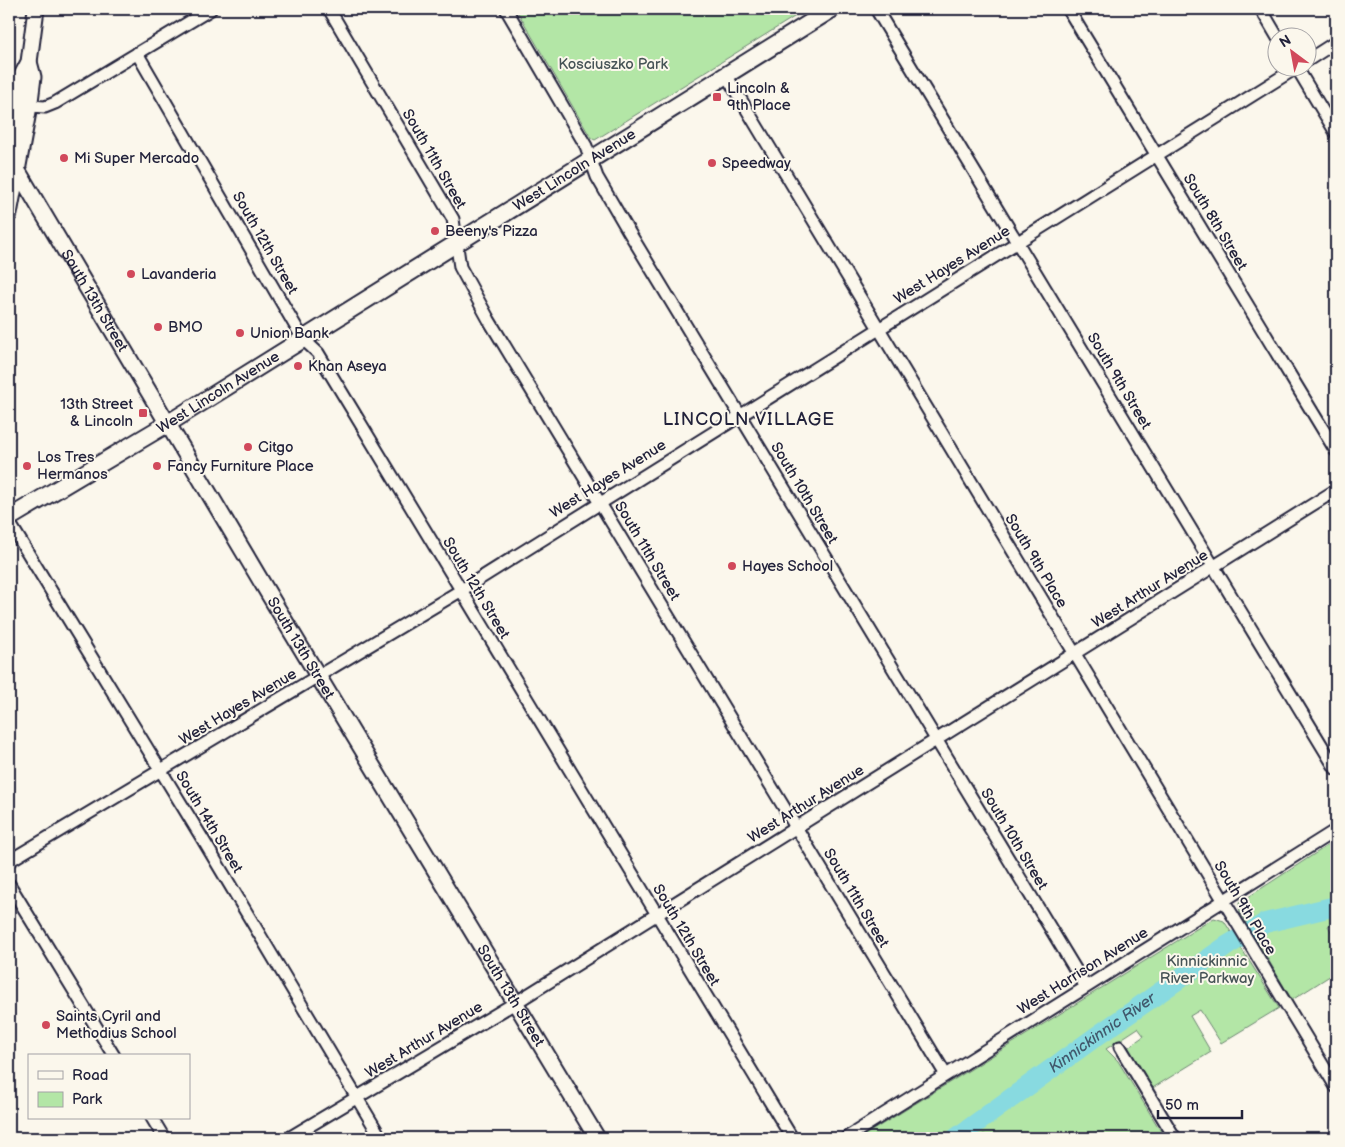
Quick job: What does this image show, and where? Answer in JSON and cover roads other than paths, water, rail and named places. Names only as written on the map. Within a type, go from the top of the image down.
[{"type":"main road","name":"West Lincoln Avenue","points":[[9,518],[167,424],[832,9]]},
{"type":"street","points":[[9,214],[14,134],[21,77],[29,62],[36,9]]},
{"type":"street","points":[[30,106],[45,107],[55,103],[211,9]]},
{"type":"street","name":"South 11th Street","points":[[328,9],[453,219],[460,267],[485,313],[946,1075]]},
{"type":"street","name":"South 10th Street","points":[[506,9],[592,159],[598,177],[739,415],[1086,988]]},
{"type":"street","name":"South 9th Street","points":[[876,9],[1336,769]]},
{"type":"street","name":"South 8th Street","points":[[1068,9],[1336,451]]},
{"type":"street","points":[[1261,9],[1272,28]]},
{"type":"street","points":[[1318,54],[1336,42]]},
{"type":"street","name":"South 12th Street","points":[[137,53],[303,339],[318,353],[792,1138]]},
{"type":"street","points":[[12,162],[24,143],[33,77],[29,62]]},
{"type":"street","name":"South 9th Place","points":[[726,75],[1336,1087]]},
{"type":"street","name":"West Hayes Avenue","points":[[9,861],[460,590],[1280,78]]},
{"type":"street","points":[[1302,78],[1336,133]]},
{"type":"street","name":"South 13th Street","points":[[12,162],[167,424],[596,1138]]},
{"type":"street","name":"West Arthur Avenue","points":[[290,1138],[515,1003],[1336,490]]},
{"type":"street","name":"South 14th Street","points":[[9,522],[381,1138]]},
{"type":"street","name":"West Harrison Avenue","points":[[846,1138],[1336,830]]},
{"type":"street","points":[[9,884],[113,1054]]},
{"type":"street","points":[[1120,1047],[1175,1138]]},
{"type":"street","points":[[153,1120],[164,1138]]},
{"type":"waterway","name":"Kinnickinnic River","points":[[956,1138],[1094,1038],[1228,945],[1265,923],[1336,906]]},
{"type":"place","name":"Lincoln & 9th Place","points":[[717,97]]},
{"type":"place","name":"Mi Super Mercado","points":[[64,158]]},
{"type":"place","name":"Speedway","points":[[712,163]]},
{"type":"place","name":"Beeny's Pizza","points":[[435,231]]},
{"type":"place","name":"Lavanderia","points":[[131,274]]},
{"type":"place","name":"BMO","points":[[158,327]]},
{"type":"place","name":"Union Bank","points":[[240,333]]},
{"type":"place","name":"Khan Aseya","points":[[298,366]]},
{"type":"place","name":"13th Street & Lincoln","points":[[143,413]]},
{"type":"place","name":"Citgo","points":[[248,447]]},
{"type":"place","name":"Los Tres Hermanos","points":[[27,466]]},
{"type":"place","name":"Fancy Furniture Place","points":[[157,466]]},
{"type":"place","name":"Hayes School","points":[[732,566]]},
{"type":"place","name":"Saints Cyril and Methodius School","points":[[46,1025]]},
{"type":"district","name":"LINCOLN VILLAGE","points":[[749,419]]},
{"type":"park label","name":"Kosciuszko Park","points":[[613,64]]},
{"type":"park label","name":"Kinnickinnic River Parkway","points":[[1207,970]]}]
